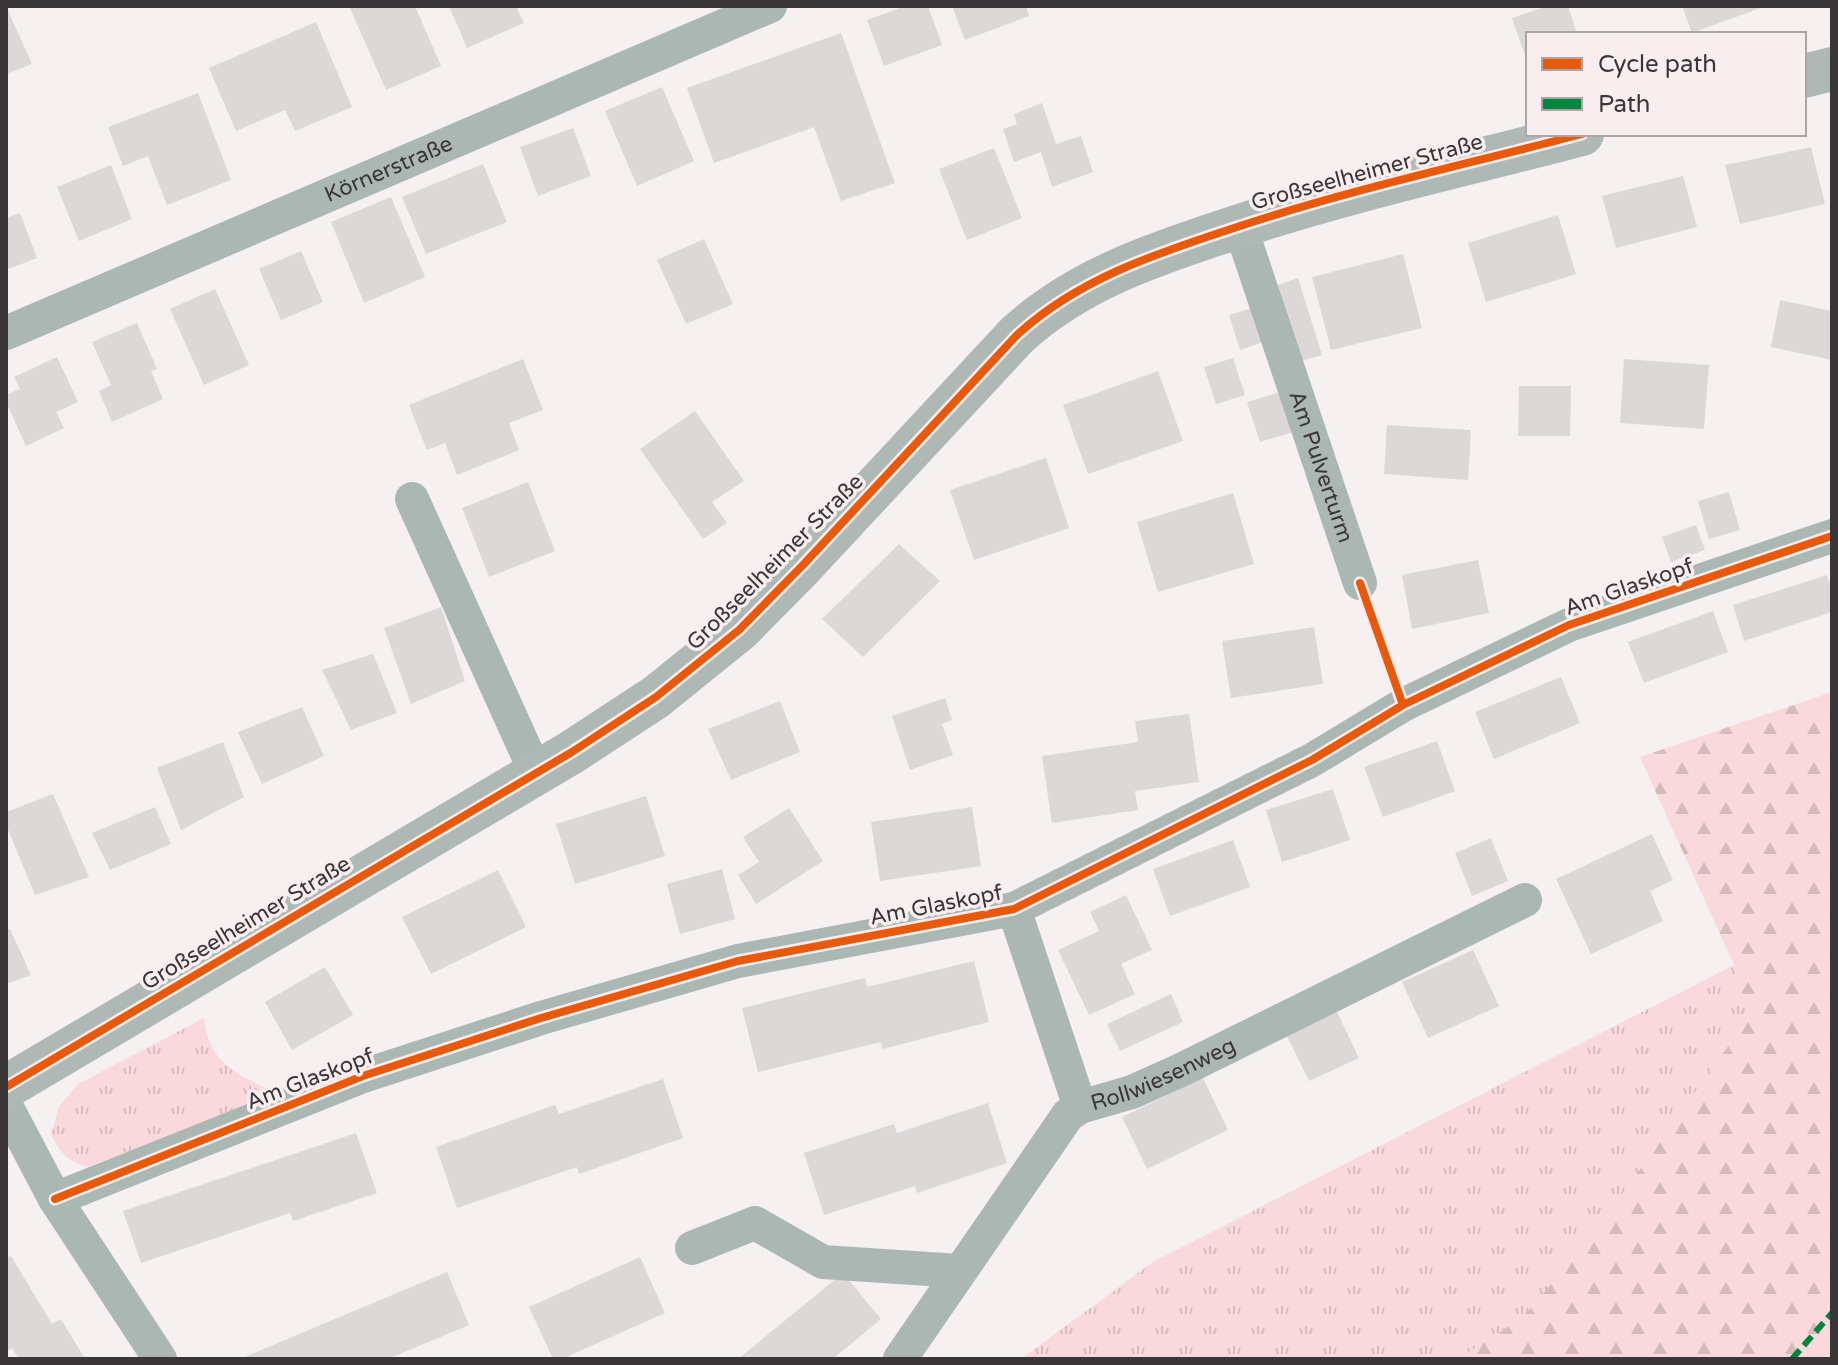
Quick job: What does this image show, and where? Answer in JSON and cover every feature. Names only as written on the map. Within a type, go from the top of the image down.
[{"type":"main road","points":[[1806,76],[1832,69]]},
{"type":"main road","name":"Großseelheimer Straße","points":[[6,1087],[536,773],[656,697],[739,630],[1037,316],[1093,282],[1143,258],[1315,203],[1574,136]]},
{"type":"street","name":"Körnerstraße","points":[[6,333],[770,6]]},
{"type":"street","name":"Am Pulverturm","points":[[1240,226],[1360,583]]},
{"type":"street","points":[[412,499],[536,773]]},
{"type":"street","name":"Am Glaskopf","points":[[55,1199],[363,1076],[541,1018],[738,961],[1014,909],[1312,760],[1403,705],[1569,625],[1832,536]]},
{"type":"street","name":"Rollwiesenweg","points":[[900,1359],[1068,1115],[1080,1107],[1132,1092],[1181,1070],[1525,900]]},
{"type":"street","points":[[1014,909],[1080,1107]]},
{"type":"street","points":[[6,1106],[55,1199],[160,1359]]},
{"type":"street","points":[[692,1248],[755,1223],[823,1262],[959,1271]]},
{"type":"green space","points":[[1832,692],[1832,1359],[1459,1359],[1524,1316],[1595,1232],[1749,1017],[1734,965],[1640,757]]},
{"type":"green space","points":[[1734,965],[1749,1017],[1595,1232],[1524,1316],[1459,1359],[1021,1359],[1153,1262]]},
{"type":"green space","points":[[204,1018],[207,1034],[219,1058],[240,1075],[279,1093],[88,1167],[66,1156],[51,1135],[59,1107],[78,1084]]},
{"type":"building","points":[[6,6],[32,64],[6,74]]},
{"type":"building","points":[[349,6],[415,6],[441,66],[386,90]]},
{"type":"building","points":[[449,6],[516,6],[524,23],[467,48]]},
{"type":"building","points":[[905,6],[928,6],[942,45],[884,66],[867,20]]},
{"type":"building","points":[[952,6],[1026,6],[1029,16],[965,40]]},
{"type":"building","points":[[1548,6],[1568,6],[1576,32],[1526,32],[1526,58],[1512,18]]},
{"type":"building","points":[[1682,6],[1766,6],[1695,32],[1692,32]]},
{"type":"building","points":[[316,22],[352,107],[295,131],[285,110],[236,131],[209,68]]},
{"type":"building","points":[[841,33],[895,183],[841,201],[814,127],[714,163],[687,88]]},
{"type":"building","points":[[662,87],[694,161],[637,186],[605,111]]},
{"type":"building","points":[[198,93],[231,180],[167,205],[148,156],[123,166],[108,127]]},
{"type":"building","points":[[1042,103],[1056,144],[1081,136],[1093,172],[1052,187],[1041,152],[1014,162],[1003,129],[1017,124],[1014,114]]},
{"type":"building","points":[[573,128],[591,176],[538,196],[520,147]]},
{"type":"building","points":[[1811,147],[1825,204],[1740,224],[1725,165]]},
{"type":"building","points":[[994,148],[1022,218],[967,240],[939,169]]},
{"type":"building","points":[[483,164],[507,222],[426,254],[402,197]]},
{"type":"building","points":[[111,165],[132,219],[79,241],[57,187]]},
{"type":"building","points":[[1683,176],[1697,227],[1616,248],[1602,196]]},
{"type":"building","points":[[391,197],[425,277],[364,303],[331,222]]},
{"type":"building","points":[[20,213],[37,258],[6,270],[6,218]]},
{"type":"building","points":[[1558,215],[1576,274],[1486,302],[1468,243]]},
{"type":"building","points":[[704,239],[733,304],[686,324],[657,260]]},
{"type":"building","points":[[301,251],[323,302],[281,320],[259,269]]},
{"type":"building","points":[[1403,254],[1422,328],[1331,350],[1312,277]]},
{"type":"building","points":[[1298,278],[1322,355],[1298,362],[1274,286]]},
{"type":"building","points":[[215,289],[249,365],[204,385],[170,309]]},
{"type":"building","points":[[1780,300],[1832,311],[1832,360],[1771,347]]},
{"type":"building","points":[[1252,308],[1263,342],[1240,350],[1229,315]]},
{"type":"building","points":[[137,323],[157,369],[151,371],[163,399],[112,422],[99,391],[111,385],[92,342]]},
{"type":"building","points":[[57,357],[78,402],[56,412],[64,428],[26,446],[6,402],[6,395],[20,389],[14,377]]},
{"type":"building","points":[[1233,358],[1245,395],[1216,404],[1204,367]]},
{"type":"building","points":[[523,359],[543,410],[509,423],[519,450],[457,475],[445,443],[427,450],[409,405]]},
{"type":"building","points":[[1624,359],[1709,365],[1704,429],[1620,423]]},
{"type":"building","points":[[1158,371],[1183,441],[1088,474],[1063,405]]},
{"type":"building","points":[[1519,386],[1571,386],[1570,436],[1518,436]]},
{"type":"building","points":[[1280,392],[1293,432],[1260,442],[1247,402]]},
{"type":"building","points":[[695,411],[744,481],[712,502],[727,523],[703,539],[640,449]]},
{"type":"building","points":[[1387,425],[1471,430],[1468,480],[1384,474]]},
{"type":"building","points":[[1046,458],[1069,528],[974,560],[950,490]]},
{"type":"building","points":[[528,482],[555,551],[489,577],[462,508]]},
{"type":"building","points":[[1729,492],[1740,530],[1709,539],[1698,501]]},
{"type":"building","points":[[1233,493],[1254,564],[1158,592],[1137,522]]},
{"type":"building","points":[[1696,525],[1705,550],[1671,562],[1662,537]]},
{"type":"building","points":[[899,544],[940,581],[863,657],[822,619]]},
{"type":"building","points":[[1478,560],[1489,613],[1412,629],[1402,575]]},
{"type":"building","points":[[1827,575],[1832,590],[1832,612],[1744,641],[1733,605]]},
{"type":"building","points":[[441,607],[465,681],[411,704],[384,628]]},
{"type":"building","points":[[1713,611],[1728,652],[1644,683],[1628,642]]},
{"type":"building","points":[[1314,627],[1323,684],[1231,698],[1222,641]]},
{"type":"building","points":[[373,654],[397,713],[351,730],[322,670]]},
{"type":"building","points":[[1561,677],[1580,723],[1494,759],[1475,712]]},
{"type":"building","points":[[945,698],[952,720],[942,724],[953,755],[910,770],[892,716]]},
{"type":"building","points":[[780,701],[800,752],[731,780],[708,729]]},
{"type":"building","points":[[302,707],[324,756],[262,784],[238,732]]},
{"type":"building","points":[[1189,714],[1199,782],[1135,791],[1138,810],[1052,823],[1042,756],[1138,742],[1135,721]]},
{"type":"building","points":[[1437,741],[1455,791],[1383,817],[1364,767]]},
{"type":"building","points":[[223,742],[244,797],[181,830],[157,768]]},
{"type":"building","points":[[1333,789],[1350,840],[1282,862],[1266,810]]},
{"type":"building","points":[[53,794],[89,877],[35,895],[6,825],[6,812]]},
{"type":"building","points":[[646,796],[665,856],[575,884],[556,824]]},
{"type":"building","points":[[155,807],[171,844],[110,870],[92,833]]},
{"type":"building","points":[[972,807],[981,866],[880,881],[871,822]]},
{"type":"building","points":[[789,808],[823,861],[756,904],[738,875],[759,862],[743,837]]},
{"type":"building","points":[[1652,834],[1673,880],[1650,891],[1663,921],[1591,954],[1556,879]]},
{"type":"building","points":[[1491,838],[1508,881],[1472,896],[1455,853]]},
{"type":"building","points":[[1233,840],[1250,887],[1170,916],[1153,869]]},
{"type":"building","points":[[722,869],[735,919],[680,934],[667,884]]},
{"type":"building","points":[[498,870],[526,927],[431,974],[402,917]]},
{"type":"building","points":[[1126,895],[1152,950],[1121,964],[1135,994],[1089,1015],[1058,950],[1099,931],[1090,912]]},
{"type":"building","points":[[10,929],[31,975],[6,984],[6,930]]},
{"type":"building","points":[[1473,950],[1499,1006],[1428,1038],[1402,982]]},
{"type":"building","points":[[974,961],[989,1022],[882,1049],[881,1042],[758,1072],[742,1008],[865,978],[867,987]]},
{"type":"building","points":[[325,967],[353,1015],[292,1050],[265,1002]]},
{"type":"building","points":[[1171,994],[1183,1022],[1120,1051],[1107,1024]]},
{"type":"building","points":[[1335,1008],[1359,1058],[1309,1081],[1285,1032]]},
{"type":"building","points":[[1203,1078],[1228,1130],[1147,1169],[1122,1117]]},
{"type":"building","points":[[663,1079],[683,1138],[579,1174],[577,1167],[457,1208],[436,1147],[555,1105],[559,1114]]},
{"type":"building","points":[[988,1103],[1007,1163],[917,1193],[915,1186],[824,1215],[804,1153],[894,1124],[897,1133]]},
{"type":"building","points":[[356,1133],[377,1193],[293,1221],[290,1213],[141,1263],[123,1211]]},
{"type":"building","points":[[11,1256],[52,1324],[61,1319],[85,1359],[19,1359],[12,1348],[6,1352],[6,1259]]},
{"type":"building","points":[[640,1257],[665,1313],[562,1359],[553,1359],[529,1307]]},
{"type":"building","points":[[447,1272],[469,1325],[388,1359],[240,1359]]},
{"type":"building","points":[[843,1273],[881,1319],[833,1359],[738,1359]]},
{"type":"marked path","points":[[1792,1359],[1832,1313]]},
{"type":"cycle path","points":[[6,1087],[572,752],[656,697],[739,630],[1017,335],[1065,299],[1116,271],[1200,239],[1360,191],[1574,136]]},
{"type":"cycle path","points":[[55,1199],[363,1076],[541,1018],[738,961],[1014,909],[1312,760],[1403,705],[1569,625],[1832,536]]},
{"type":"cycle path","points":[[1360,583],[1403,705]]}]
